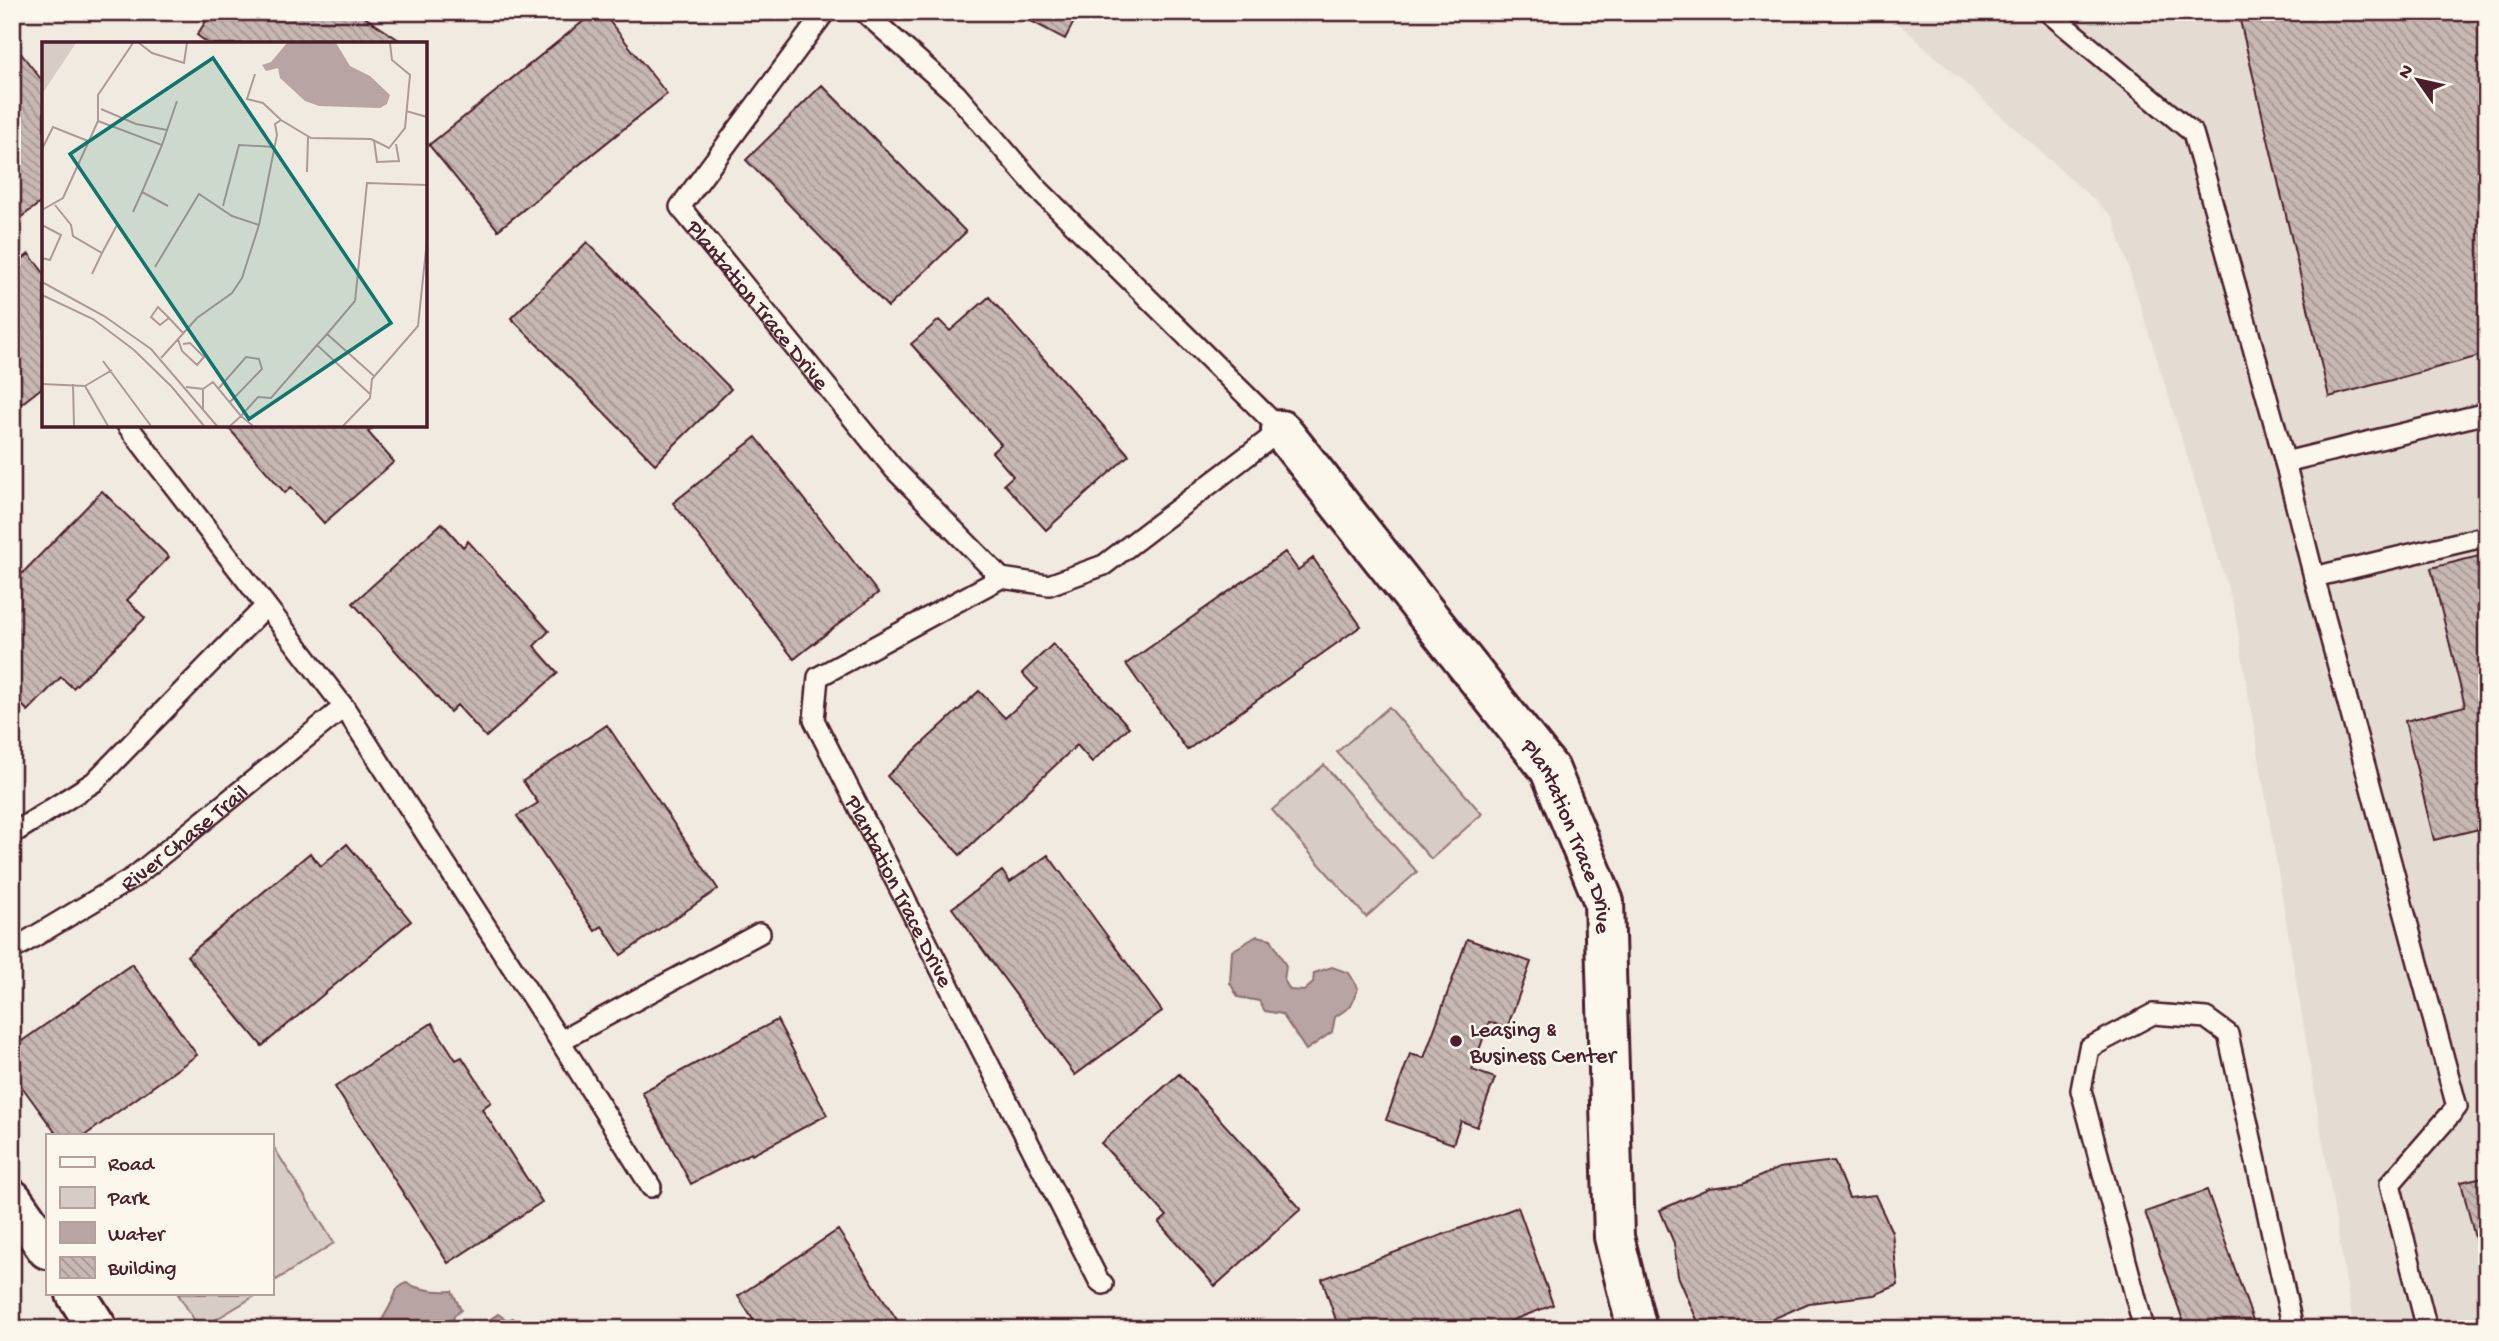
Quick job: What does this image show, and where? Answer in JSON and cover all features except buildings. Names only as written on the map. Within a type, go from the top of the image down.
[{"type":"street","name":"Plantation Trace Drive","points":[[1282,430],[1550,770],[1604,902],[1614,1237],[1637,1329]]},
{"type":"street","points":[[12,1199],[46,1247]]},
{"type":"street","points":[[77,1296],[98,1329]]},
{"type":"lane","name":"Plantation Trace Drive","points":[[825,12],[680,207],[894,468],[1001,578],[818,677],[814,720],[1099,1281],[1103,1284]]},
{"type":"lane","name":"Plantation Trace Drive","points":[[864,12],[956,94],[1038,190],[1282,430]]},
{"type":"lane","points":[[2048,12],[2193,133],[2285,462],[2457,1107],[2390,1184],[2427,1329]]},
{"type":"lane","points":[[2285,462],[2487,413]]},
{"type":"lane","points":[[129,427],[344,707],[651,1187]]},
{"type":"lane","points":[[1001,578],[1049,585],[1104,565],[1282,430]]},
{"type":"lane","points":[[2314,577],[2487,536]]},
{"type":"lane","points":[[12,834],[94,782],[266,606]]},
{"type":"lane","name":"River Chase Trail","points":[[12,950],[134,877],[344,707]]},
{"type":"lane","points":[[560,1041],[761,933]]},
{"type":"lane","points":[[2144,1329],[2081,1090],[2089,1048],[2153,1014],[2206,1018],[2228,1034],[2292,1329]]},
{"type":"shaded area","points":[[1886,12],[2487,12],[2487,1329],[2354,1329],[2234,607],[2113,217]]},
{"type":"green space","points":[[1389,707],[1482,814],[1431,859],[1337,752]]},
{"type":"green space","points":[[1324,765],[1417,872],[1366,917],[1272,810]]},
{"type":"green space","points":[[273,1146],[334,1243],[276,1280],[273,1275]]},
{"type":"green space","points":[[179,1296],[255,1296],[200,1329]]},
{"type":"water","points":[[1257,936],[1271,939],[1286,966],[1284,980],[1290,990],[1304,991],[1313,983],[1314,973],[1332,967],[1349,973],[1358,988],[1351,1006],[1335,1017],[1332,1032],[1306,1050],[1282,1014],[1265,1011],[1259,1001],[1238,997],[1230,983],[1232,951]]},
{"type":"water","points":[[406,1283],[428,1290],[452,1291],[461,1310],[454,1316],[451,1329],[377,1329],[397,1289]]},
{"type":"water","points":[[498,1314],[507,1320],[513,1318],[519,1329],[485,1329],[485,1323]]},
{"type":"place","name":"Leasing & Business Center","points":[[1456,1041]]}]
